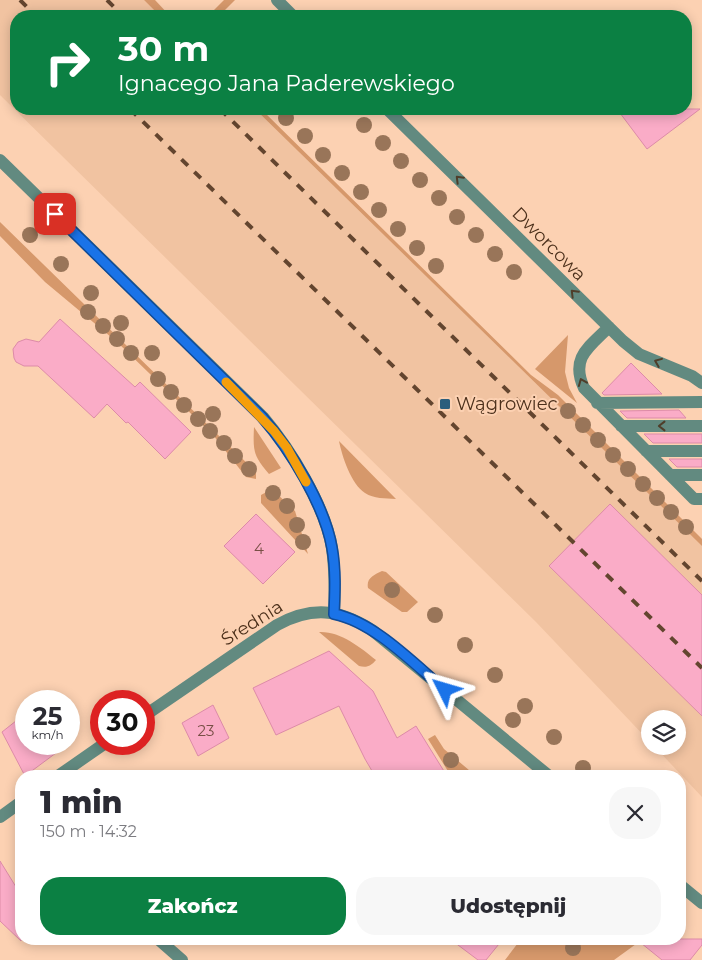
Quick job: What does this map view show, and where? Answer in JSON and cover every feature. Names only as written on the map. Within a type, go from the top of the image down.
[{"type":"street","points":[[277,0],[287,10]]},
{"type":"street","name":"Dworcowa","points":[[393,115],[609,327],[639,354],[692,376],[702,383]]},
{"type":"street","points":[[0,160],[262,417],[287,448],[311,491],[329,536],[332,547],[334,576],[334,614]]},
{"type":"street","points":[[609,327],[583,354],[579,362],[578,371],[584,388],[694,499],[702,499]]},
{"type":"street","points":[[597,402],[702,402]]},
{"type":"street","points":[[621,426],[702,426]]},
{"type":"street","points":[[646,451],[702,451]]},
{"type":"street","points":[[670,475],[702,474]]},
{"type":"street","name":"Średnia","points":[[155,709],[282,622],[298,615],[321,611],[347,616],[386,641],[542,770]]},
{"type":"street","points":[[67,770],[90,754]]},
{"type":"street","points":[[0,817],[15,806]]},
{"type":"street","points":[[686,890],[702,903]]},
{"type":"street","points":[[165,945],[182,960]]},
{"type":"shaded area","points":[[0,0],[144,0],[154,10],[10,10],[10,105],[0,95]]},
{"type":"shaded area","points":[[144,0],[155,0],[164,10],[154,10]]},
{"type":"shaded area","points":[[224,0],[235,0],[225,10],[214,10]]},
{"type":"shaded area","points":[[20,115],[261,115],[702,546],[702,797],[686,780],[686,770],[677,770],[662,755],[686,755],[686,710],[641,710],[641,733],[536,622]]},
{"type":"shaded area","points":[[261,115],[267,115],[531,375],[558,395],[702,539],[702,546]]},
{"type":"shaded area","points":[[0,222],[256,472],[256,479],[246,477],[213,435],[117,342],[45,282],[0,236]]},
{"type":"shaded area","points":[[568,335],[565,372],[569,388],[577,403],[535,369]]},
{"type":"shaded area","points":[[254,427],[281,468],[269,474],[255,452]]},
{"type":"shaded area","points":[[339,441],[396,499],[372,496],[360,489],[351,477]]},
{"type":"shaded area","points":[[272,489],[295,511],[308,554],[261,503],[261,495]]},
{"type":"shaded area","points":[[382,571],[386,572],[418,602],[407,612],[402,612],[368,588],[369,579]]},
{"type":"shaded area","points":[[319,632],[327,632],[342,637],[376,660],[369,666],[359,666]]},
{"type":"shaded area","points":[[435,735],[444,749],[469,770],[447,770],[428,739]]},
{"type":"shaded area","points":[[516,945],[635,945],[614,960],[505,960]]},
{"type":"building","points":[[692,109],[700,109],[647,149],[622,115],[692,115]]},
{"type":"building","points":[[60,319],[135,387],[140,382],[191,432],[165,459],[107,404],[94,418],[38,366],[24,366],[16,362],[13,349],[18,342],[26,339],[39,342]]},
{"type":"building","points":[[631,363],[662,394],[604,395],[602,393]]},
{"type":"building","points":[[679,410],[686,418],[627,418],[620,411]]},
{"type":"building","points":[[644,434],[702,434],[702,443],[653,443]]},
{"type":"building","points":[[669,459],[702,459],[702,467],[677,467]]},
{"type":"building","points":[[610,504],[702,595],[702,716],[549,566]]},
{"type":"building","points":[[256,514],[295,552],[263,584],[224,546]]},
{"type":"building","points":[[329,651],[373,691],[397,738],[416,726],[443,770],[371,770],[339,706],[276,735],[253,688]]},
{"type":"building","points":[[213,705],[229,738],[198,756],[182,723]]},
{"type":"building","points":[[15,722],[15,755],[53,755],[33,770],[22,770],[2,732]]},
{"type":"building","points":[[0,861],[15,885],[15,935],[0,921]]},
{"type":"building","points":[[686,939],[702,939],[702,945],[690,960],[662,960],[643,945],[686,945]]},
{"type":"building","points":[[458,945],[498,945],[486,960],[478,960]]},
{"type":"railway","points":[[20,0],[30,10]]},
{"type":"railway","points":[[107,0],[117,10]]},
{"type":"railway","points":[[136,115],[702,668]]},
{"type":"railway","points":[[226,115],[702,581]]},
{"type":"slow traffic","points":[[226,382],[274,431],[287,448],[306,482]]},
{"type":"place","name":"Wągrowiec","points":[[445,404]]},
{"type":"route","points":[[55,214],[262,417],[287,448],[311,491],[329,536],[332,547],[334,576],[334,614],[347,616],[372,630],[445,690]]}]
